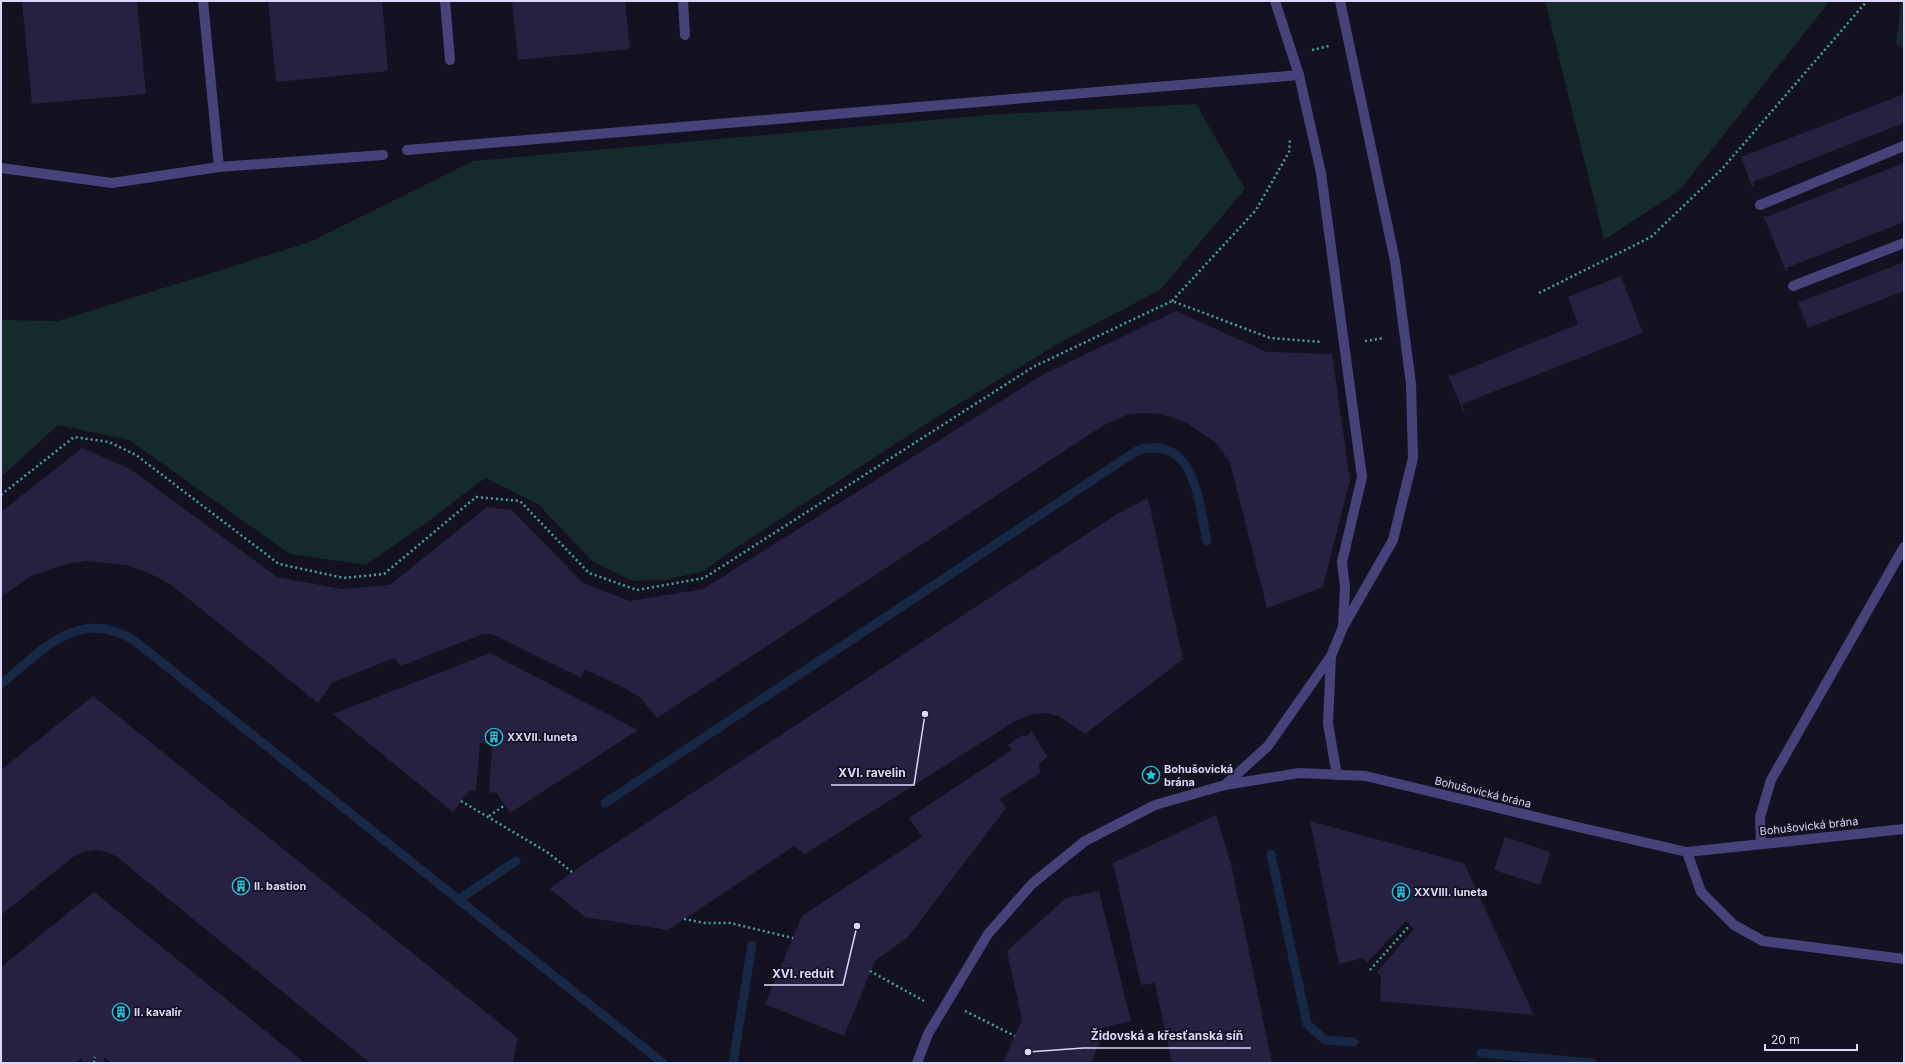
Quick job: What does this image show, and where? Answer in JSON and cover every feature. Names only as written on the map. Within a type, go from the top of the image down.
[{"type":"street","points":[[203,1],[220,167]]},
{"type":"street","points":[[445,1],[450,60]]},
{"type":"street","points":[[683,1],[685,35]]},
{"type":"street","points":[[1275,1],[1299,75],[1321,174],[1362,477],[1342,562],[1345,587],[1343,627]]},
{"type":"street","points":[[1225,785],[1268,746],[1331,656],[1343,627],[1393,540],[1412,458],[1411,384],[1395,261],[1340,1]]},
{"type":"street","points":[[406,150],[1299,75]]},
{"type":"street","points":[[1760,205],[1904,146]]},
{"type":"street","points":[[1,168],[112,183],[220,167],[383,155]]},
{"type":"street","points":[[1793,286],[1904,243]]},
{"type":"street","points":[[1761,843],[1760,817],[1771,780],[1904,547]]},
{"type":"street","points":[[1331,656],[1328,724],[1337,775]]},
{"type":"street","name":"Bohušovická brána","points":[[917,1063],[928,1034],[988,934],[1032,884],[1085,841],[1154,805],[1225,785],[1299,773],[1366,776],[1687,852],[1904,829]]},
{"type":"street","points":[[1687,852],[1701,892],[1734,925],[1763,941],[1904,959]]},
{"type":"path","points":[[1539,293],[1651,237],[1722,169],[1867,1]]},
{"type":"path","points":[[1299,75],[1305,51],[1348,42]]},
{"type":"path","points":[[1,495],[74,436],[109,442],[136,455],[280,564],[344,578],[384,574],[476,497],[520,501],[590,573],[637,590],[704,578],[1033,367],[1172,301],[1256,210],[1289,152],[1291,137]]},
{"type":"path","points":[[1172,301],[1270,338],[1344,344],[1404,335]]},
{"type":"path","points":[[461,801],[547,852],[572,872]]},
{"type":"path","points":[[489,816],[505,805]]},
{"type":"path","points":[[684,919],[704,923],[730,923],[793,938]]},
{"type":"path","points":[[1370,970],[1410,925]]},
{"type":"path","points":[[870,971],[903,988],[941,1012]]},
{"type":"path","points":[[947,1002],[1015,1036]]},
{"type":"path","points":[[94,1063],[95,1057]]},
{"type":"green space","points":[[1545,1],[1830,1],[1679,191],[1604,240]]},
{"type":"green space","points":[[1901,1],[1904,1],[1904,48],[1896,44]]},
{"type":"green space","points":[[1196,104],[1245,189],[1160,290],[1061,342],[929,422],[725,555],[704,571],[666,580],[633,581],[592,561],[538,504],[485,478],[426,523],[366,565],[290,554],[129,440],[58,425],[1,477],[1,320],[58,321],[310,242],[473,161],[987,115]]},
{"type":"building","points":[[22,1],[137,1],[146,94],[32,104]]},
{"type":"building","points":[[268,1],[382,1],[388,71],[276,82]]},
{"type":"building","points":[[512,1],[625,1],[630,49],[518,60]]},
{"type":"building","points":[[1904,94],[1904,123],[1753,182],[1754,185],[1752,186],[1741,157]]},
{"type":"building","points":[[1904,163],[1904,222],[1786,268],[1788,271],[1786,271],[1763,215],[1766,217]]},
{"type":"building","points":[[1904,262],[1904,291],[1808,328],[1797,300],[1800,302]]},
{"type":"building","points":[[1621,276],[1643,333],[1462,404],[1465,411],[1463,411],[1448,375],[1451,374],[1451,376],[1578,324],[1568,297]]},
{"type":"building","points":[[1176,311],[1267,352],[1332,354],[1350,480],[1323,587],[1267,608],[1230,462],[1216,443],[1187,423],[1162,414],[1146,413],[1129,414],[1104,425],[657,718],[641,698],[626,689],[585,669],[581,678],[492,634],[483,634],[401,666],[394,658],[332,683],[318,703],[170,584],[147,572],[126,565],[87,561],[67,564],[31,576],[1,597],[1,512],[82,448],[130,469],[277,577],[342,589],[390,585],[487,507],[512,510],[583,583],[630,601],[703,589],[1044,374]]},
{"type":"building","points":[[1148,498],[1183,659],[1085,734],[1059,716],[1045,713],[1030,715],[1017,720],[805,854],[794,846],[668,930],[585,917],[550,889],[572,872],[1117,514]]},
{"type":"building","name":"XXVII. luneta","points":[[490,653],[638,730],[510,813],[496,792],[489,793],[492,744],[480,743],[476,791],[469,791],[453,812],[333,714]]},
{"type":"building","name":"II. bastion","points":[[93,696],[518,1038],[513,1063],[370,1063],[117,857],[107,852],[96,850],[84,852],[73,857],[1,915],[1,770]]},
{"type":"building","points":[[1032,731],[1047,757],[1039,764],[1040,773],[1000,799],[1006,808],[908,937],[875,961],[844,1036],[765,1004],[802,916],[922,837],[909,818],[1012,750],[1008,745],[1023,735],[1026,736]]},
{"type":"building","points":[[1216,815],[1231,864],[1272,1063],[1172,1063],[1155,983],[1141,985],[1113,863]]},
{"type":"building","name":"XXVIII. luneta","points":[[1310,821],[1464,863],[1534,1015],[1380,1001],[1381,976],[1377,972],[1414,929],[1406,921],[1367,963],[1363,958],[1339,964]]},
{"type":"building","points":[[1505,837],[1551,852],[1540,885],[1494,870]]},
{"type":"building","points":[[1099,891],[1131,1021],[1099,1029],[1102,1036],[1091,1063],[1003,1063],[1022,1020],[1007,951],[1066,898]]},
{"type":"building","name":"II. kavalír","points":[[94,892],[305,1063],[112,1063],[104,1057],[104,1063],[82,1063],[82,1058],[76,1063],[1,1063],[1,967]]},
{"type":"waterway","points":[[605,803],[1138,450],[1157,448],[1172,452],[1183,462],[1191,475],[1197,491],[1207,541]]},
{"type":"waterway","points":[[1,684],[47,646],[79,630],[96,628],[115,631],[135,641],[663,1063]]},
{"type":"waterway","points":[[1271,854],[1307,1024],[1325,1040],[1354,1042]]},
{"type":"waterway","points":[[458,900],[516,861]]},
{"type":"waterway","points":[[733,1063],[752,945]]},
{"type":"waterway","points":[[1481,1053],[1592,1063]]},
{"type":"place","name":"XVI. ravelin","points":[[925,714]]},
{"type":"place","name":"XXVII. luneta","points":[[494,737]]},
{"type":"place","name":"Bohušovická brána","points":[[1151,775]]},
{"type":"place","name":"II. bastion","points":[[241,886]]},
{"type":"place","name":"XXVIII. luneta","points":[[1401,892]]},
{"type":"place","name":"XVI. reduit","points":[[857,926]]},
{"type":"place","name":"II. kavalír","points":[[121,1012]]},
{"type":"place","name":"Židovská a křesťanská síň","points":[[1028,1052]]}]
